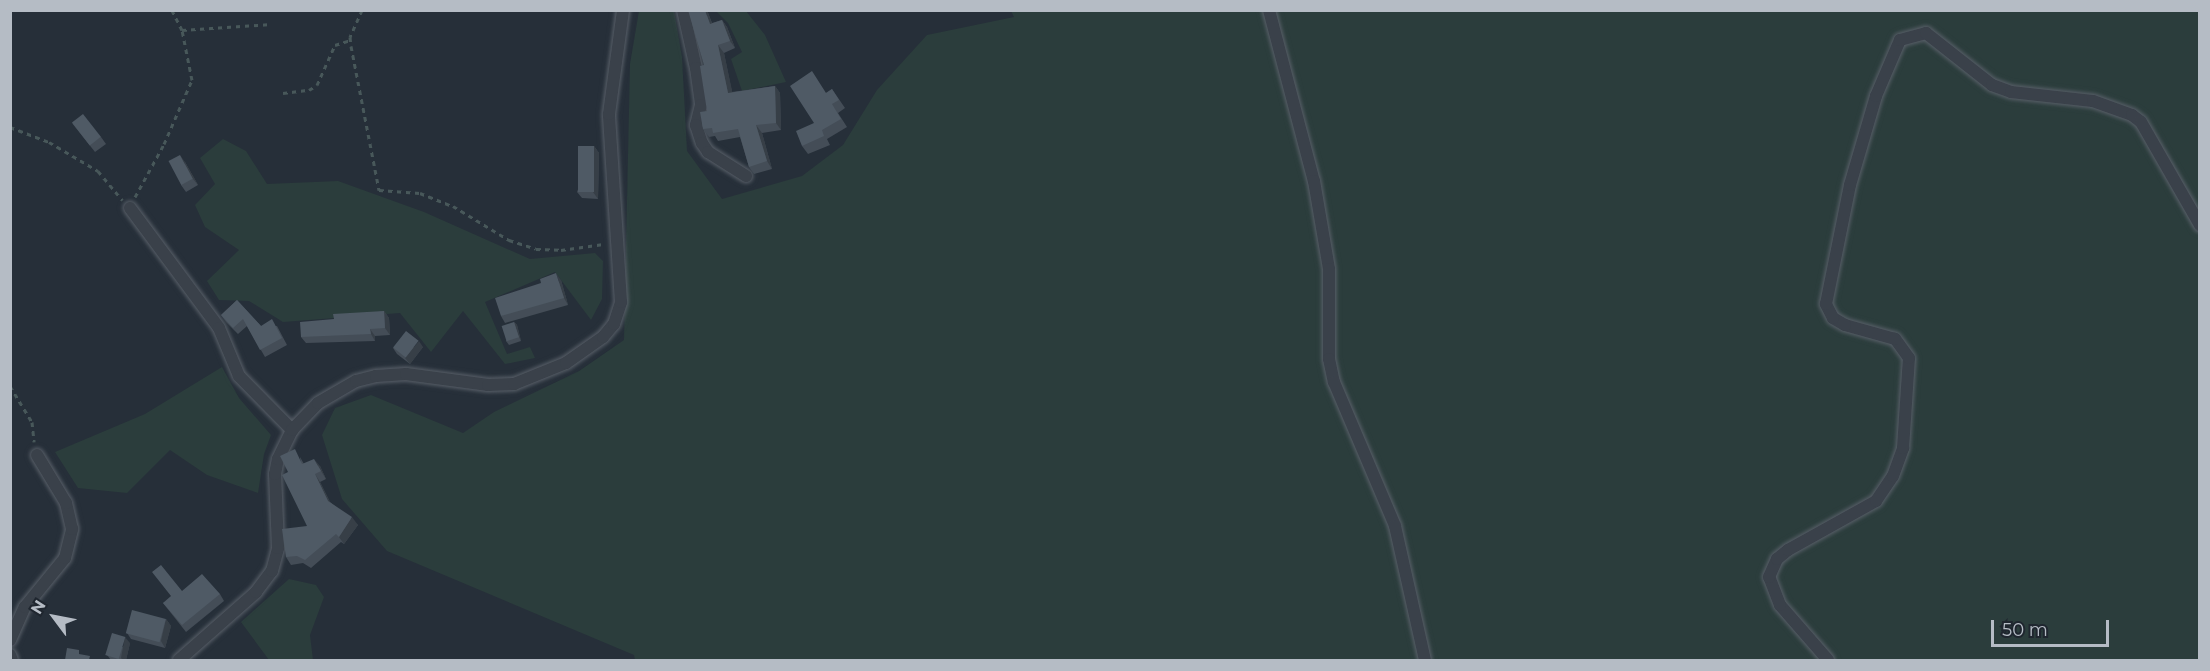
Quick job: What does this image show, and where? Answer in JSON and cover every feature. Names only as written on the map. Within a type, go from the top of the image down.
[{"type":"street","points":[[179,660],[250,598],[272,571],[278,548],[275,474],[292,430],[335,391],[376,376],[406,374],[488,385],[514,384],[566,363],[603,337],[619,312],[618,242],[609,114],[623,10]]},
{"type":"street","points":[[683,10],[700,96],[696,125],[702,143],[708,152],[746,176]]},
{"type":"street","points":[[1269,10],[1316,192],[1329,269],[1329,359],[1334,382],[1395,526],[1425,660]]},
{"type":"street","points":[[1828,660],[1780,605],[1769,577],[1777,559],[1788,550],[1876,501],[1893,476],[1903,448],[1909,358],[1895,339],[1845,326],[1833,318],[1826,304],[1850,185],[1876,96],[1900,40],[1926,33],[1992,85],[2011,92],[2093,101],[2132,115],[2141,122],[2199,225]]},
{"type":"street","points":[[130,208],[219,328],[238,376],[292,430]]},
{"type":"street","points":[[10,640],[25,607],[60,568],[72,529],[66,503],[37,455]]},
{"type":"street","points":[[10,655],[12,660]]},
{"type":"path","points":[[10,127],[49,142],[98,171],[130,208],[192,80],[182,30],[172,10]]},
{"type":"path","points":[[362,10],[351,40],[379,190],[420,193],[453,206],[509,240],[536,249],[561,250],[618,242]]},
{"type":"path","points":[[182,30],[272,24]]},
{"type":"path","points":[[283,93],[309,90],[316,85],[335,45],[351,40]]},
{"type":"path","points":[[10,386],[32,422],[37,455]]},
{"type":"shaded area","points":[[639,11],[674,11],[682,57],[687,151],[722,199],[802,176],[843,145],[877,90],[927,35],[1014,17],[1011,11],[2199,11],[2199,660],[635,660],[634,655],[387,551],[342,499],[322,435],[335,408],[371,395],[463,433],[494,412],[579,371],[624,340],[630,64]]},
{"type":"shaded area","points":[[716,11],[746,11],[765,35],[786,82],[742,91],[731,59],[742,52],[728,23]]},
{"type":"shaded area","points":[[223,139],[246,151],[267,184],[338,181],[424,212],[530,259],[595,253],[603,261],[602,299],[591,320],[555,272],[485,302],[507,354],[530,347],[535,358],[505,364],[463,311],[431,352],[400,313],[283,322],[249,301],[219,300],[207,281],[239,250],[205,227],[195,205],[215,184],[200,158]]},
{"type":"shaded area","points":[[222,367],[239,398],[271,435],[264,454],[258,493],[207,475],[170,450],[127,493],[78,488],[55,452],[145,414]]},
{"type":"shaded area","points":[[289,579],[316,585],[324,597],[310,635],[313,660],[269,660],[241,622]]},
{"type":"building","points":[[688,10],[705,10],[710,24],[722,20],[730,41],[718,45],[728,93],[775,86],[776,123],[756,125],[767,161],[749,167],[738,129],[713,133],[712,128],[703,129],[700,112],[707,111],[700,66],[704,65]]},
{"type":"building","points":[[812,71],[826,93],[832,89],[839,100],[832,104],[841,119],[822,130],[824,136],[802,146],[796,131],[814,123],[790,86]]},
{"type":"building","points":[[83,114],[101,137],[90,145],[72,123]]},
{"type":"building","points":[[578,146],[594,146],[594,192],[578,192]]},
{"type":"building","points":[[180,155],[193,179],[181,185],[169,161]]},
{"type":"building","points":[[556,273],[564,298],[501,316],[495,298],[541,283],[540,279]]},
{"type":"building","points":[[237,300],[261,326],[272,319],[282,338],[260,350],[243,319],[233,328],[221,315]]},
{"type":"building","points":[[384,311],[385,328],[370,329],[371,334],[301,337],[300,322],[334,319],[333,314]]},
{"type":"building","points":[[514,322],[519,337],[507,341],[502,326]]},
{"type":"building","points":[[406,331],[419,341],[406,357],[393,348]]},
{"type":"building","points":[[295,449],[302,464],[314,459],[321,471],[315,474],[328,501],[352,517],[339,537],[336,534],[305,560],[297,556],[286,557],[282,529],[307,526],[282,475],[288,472],[280,456]]},
{"type":"building","points":[[161,565],[182,591],[202,574],[220,594],[182,625],[163,603],[171,596],[152,572]]},
{"type":"building","points":[[132,610],[166,619],[160,642],[126,633]]},
{"type":"building","points":[[112,633],[125,637],[119,659],[105,655]]},
{"type":"building","points":[[67,648],[79,650],[79,654],[90,656],[89,660],[65,660]]}]
